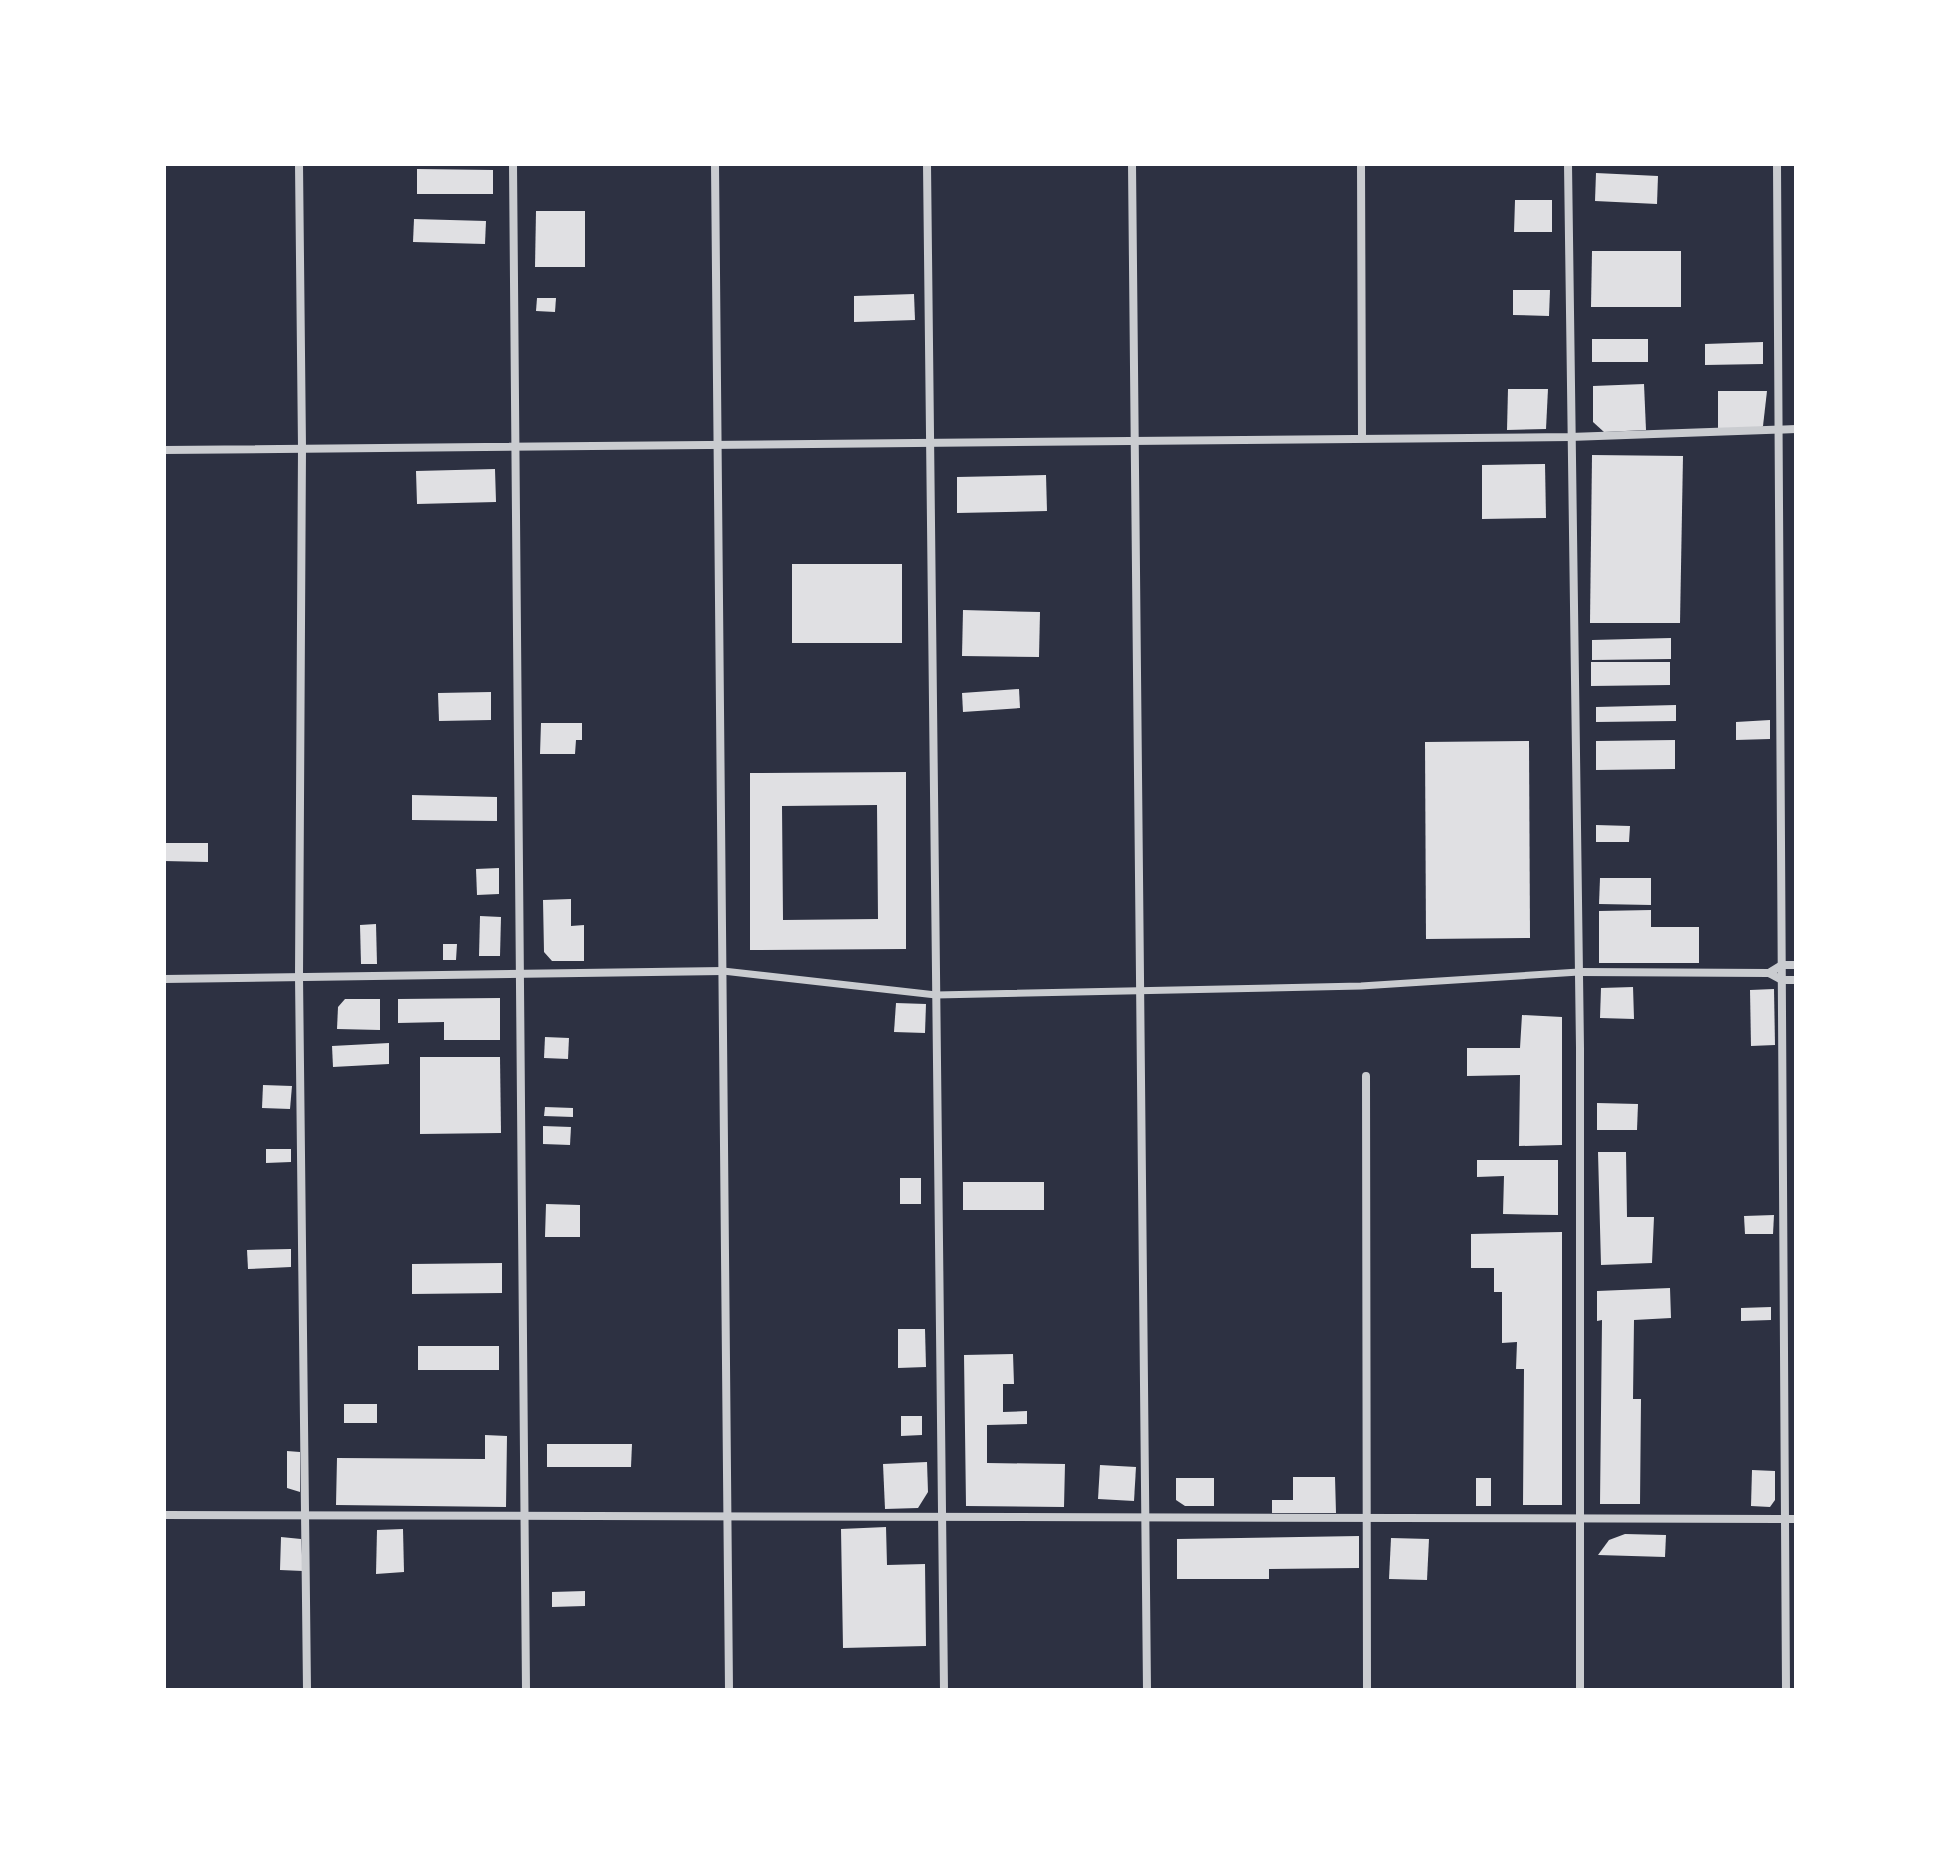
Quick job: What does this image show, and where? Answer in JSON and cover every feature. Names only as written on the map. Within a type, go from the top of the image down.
[{"type":"street","points":[[299,164],[302,448],[299,976],[307,1690]]},
{"type":"street","points":[[513,164],[526,1690]]},
{"type":"street","points":[[715,164],[729,1690]]},
{"type":"street","points":[[927,164],[944,1690]]},
{"type":"street","points":[[1132,164],[1147,1690]]},
{"type":"street","points":[[1361,164],[1362,437]]},
{"type":"street","points":[[1568,164],[1579,972],[1580,1690]]},
{"type":"street","points":[[1777,164],[1786,1690]]},
{"type":"street","points":[[164,450],[1134,438],[1570,437],[1796,429]]},
{"type":"street","points":[[1769,973],[1782,965],[1796,965]]},
{"type":"street","points":[[164,979],[723,971],[936,995],[1361,986],[1579,972],[1769,973],[1782,980],[1796,980]]},
{"type":"street","points":[[1366,1076],[1367,1690]]},
{"type":"street","points":[[164,1515],[1796,1519]]},
{"type":"building","points":[[417,169],[493,170],[493,194],[417,194]]},
{"type":"building","points":[[1596,173],[1658,176],[1657,204],[1595,201]]},
{"type":"building","points":[[1515,200],[1552,200],[1552,232],[1514,232]]},
{"type":"building","points":[[536,211],[585,211],[585,267],[535,267]]},
{"type":"building","points":[[414,219],[486,221],[485,244],[413,242]]},
{"type":"building","points":[[1592,251],[1681,251],[1681,307],[1591,307]]},
{"type":"building","points":[[1513,290],[1550,290],[1549,316],[1513,315]]},
{"type":"building","points":[[914,294],[915,320],[854,322],[854,296]]},
{"type":"building","points":[[537,298],[556,298],[555,312],[536,311]]},
{"type":"building","points":[[1592,339],[1648,339],[1648,362],[1592,362]]},
{"type":"building","points":[[1763,342],[1763,364],[1705,365],[1705,344]]},
{"type":"building","points":[[1644,384],[1646,430],[1604,432],[1593,422],[1593,386]]},
{"type":"building","points":[[1508,389],[1548,389],[1546,429],[1507,430]]},
{"type":"building","points":[[1718,391],[1767,391],[1763,426],[1757,430],[1718,430]]},
{"type":"building","points":[[1592,455],[1683,456],[1680,623],[1590,623]]},
{"type":"building","points":[[1545,464],[1546,518],[1482,519],[1482,465]]},
{"type":"building","points":[[495,469],[496,502],[417,504],[416,471]]},
{"type":"building","points":[[1046,475],[1047,511],[957,513],[957,477]]},
{"type":"building","points":[[792,564],[902,564],[902,643],[792,643]]},
{"type":"building","points":[[963,610],[1040,612],[1039,657],[962,656]]},
{"type":"building","points":[[1671,638],[1671,659],[1592,660],[1592,640]]},
{"type":"building","points":[[1591,662],[1670,662],[1670,685],[1591,686]]},
{"type":"building","points":[[1019,689],[1020,708],[963,712],[962,693]]},
{"type":"building","points":[[491,692],[491,720],[439,721],[438,693]]},
{"type":"building","points":[[1676,705],[1676,721],[1596,722],[1596,707]]},
{"type":"building","points":[[1770,720],[1770,739],[1736,740],[1736,722]]},
{"type":"building","points":[[541,723],[582,723],[582,740],[576,740],[575,754],[540,754]]},
{"type":"building","points":[[1675,740],[1675,769],[1596,770],[1596,741]]},
{"type":"building","points":[[1529,741],[1530,938],[1426,939],[1425,742]]},
{"type":"building","points":[[906,772],[906,949],[750,950],[750,773]],"holes":[[[877,805],[878,919],[783,920],[782,806]]]},
{"type":"building","points":[[412,795],[497,797],[497,821],[412,820]]},
{"type":"building","points":[[1596,825],[1630,826],[1629,842],[1596,842]]},
{"type":"building","points":[[164,843],[208,843],[208,862],[164,861]]},
{"type":"building","points":[[499,868],[499,894],[477,895],[476,869]]},
{"type":"building","points":[[1600,878],[1651,878],[1651,905],[1599,904]]},
{"type":"building","points":[[571,899],[571,926],[584,925],[584,961],[552,961],[544,952],[543,900]]},
{"type":"building","points":[[1651,910],[1651,927],[1699,927],[1699,963],[1599,963],[1599,911]]},
{"type":"building","points":[[480,916],[501,917],[500,956],[479,956]]},
{"type":"building","points":[[376,924],[377,964],[361,964],[360,925]]},
{"type":"building","points":[[443,944],[457,944],[456,960],[443,960]]},
{"type":"building","points":[[1633,987],[1634,1019],[1600,1018],[1601,988]]},
{"type":"building","points":[[1774,989],[1775,1045],[1751,1046],[1750,990]]},
{"type":"building","points":[[500,998],[500,1040],[444,1040],[444,1022],[398,1023],[398,999]]},
{"type":"building","points":[[345,999],[380,999],[380,1030],[337,1029],[338,1007]]},
{"type":"building","points":[[896,1003],[926,1004],[925,1033],[894,1032]]},
{"type":"building","points":[[1522,1015],[1562,1017],[1562,1145],[1519,1146],[1520,1075],[1467,1076],[1467,1048],[1520,1048]]},
{"type":"building","points":[[545,1037],[569,1038],[568,1059],[544,1058]]},
{"type":"building","points":[[389,1043],[389,1064],[333,1067],[332,1046]]},
{"type":"building","points":[[420,1057],[500,1057],[501,1133],[420,1134]]},
{"type":"building","points":[[263,1085],[292,1086],[290,1109],[262,1108]]},
{"type":"building","points":[[1597,1103],[1638,1104],[1637,1130],[1597,1130]]},
{"type":"building","points":[[545,1107],[573,1108],[573,1117],[544,1116]]},
{"type":"building","points":[[543,1126],[571,1127],[570,1145],[543,1144]]},
{"type":"building","points":[[266,1149],[291,1149],[291,1162],[266,1163]]},
{"type":"building","points":[[1598,1152],[1626,1152],[1627,1217],[1654,1217],[1652,1263],[1601,1265]]},
{"type":"building","points":[[1477,1160],[1558,1160],[1558,1215],[1503,1214],[1504,1176],[1477,1177]]},
{"type":"building","points":[[900,1178],[921,1178],[921,1204],[900,1204]]},
{"type":"building","points":[[963,1182],[1044,1182],[1044,1210],[963,1210]]},
{"type":"building","points":[[546,1204],[580,1205],[580,1237],[545,1237]]},
{"type":"building","points":[[1774,1215],[1773,1234],[1745,1234],[1744,1216]]},
{"type":"building","points":[[1562,1232],[1562,1505],[1523,1505],[1524,1369],[1516,1369],[1517,1342],[1502,1343],[1502,1292],[1494,1292],[1494,1268],[1471,1268],[1471,1234]]},
{"type":"building","points":[[291,1249],[291,1267],[248,1269],[247,1250]]},
{"type":"building","points":[[502,1263],[502,1293],[412,1294],[412,1264]]},
{"type":"building","points":[[1670,1288],[1671,1318],[1634,1320],[1633,1399],[1641,1399],[1640,1504],[1600,1504],[1602,1320],[1597,1321],[1597,1291]]},
{"type":"building","points":[[1771,1307],[1771,1320],[1741,1321],[1741,1308]]},
{"type":"building","points":[[898,1329],[925,1329],[926,1367],[898,1368]]},
{"type":"building","points":[[418,1346],[499,1346],[499,1370],[418,1370]]},
{"type":"building","points":[[1013,1354],[1014,1384],[1003,1384],[1003,1412],[1027,1411],[1027,1424],[987,1425],[987,1463],[1065,1464],[1064,1507],[966,1506],[964,1355]]},
{"type":"building","points":[[344,1404],[377,1404],[377,1423],[344,1423]]},
{"type":"building","points":[[901,1416],[922,1416],[922,1435],[901,1436]]},
{"type":"building","points":[[485,1435],[507,1436],[506,1507],[336,1505],[337,1458],[485,1459]]},
{"type":"building","points":[[547,1444],[632,1444],[631,1467],[547,1467]]},
{"type":"building","points":[[287,1451],[300,1452],[300,1492],[287,1488]]},
{"type":"building","points":[[927,1462],[928,1492],[918,1508],[885,1509],[883,1464]]},
{"type":"building","points":[[1100,1465],[1136,1467],[1134,1501],[1098,1499]]},
{"type":"building","points":[[1752,1470],[1775,1471],[1775,1500],[1770,1507],[1751,1506]]},
{"type":"building","points":[[1293,1477],[1335,1477],[1336,1513],[1272,1513],[1272,1500],[1293,1500]]},
{"type":"building","points":[[1176,1478],[1214,1478],[1214,1506],[1185,1506],[1176,1500]]},
{"type":"building","points":[[1476,1478],[1491,1478],[1491,1506],[1476,1506]]},
{"type":"building","points":[[886,1527],[887,1565],[925,1564],[926,1646],[843,1648],[841,1529]]},
{"type":"building","points":[[403,1529],[404,1572],[376,1574],[377,1530]]},
{"type":"building","points":[[1625,1534],[1666,1535],[1665,1557],[1598,1555],[1609,1540]]},
{"type":"building","points":[[1359,1536],[1359,1568],[1269,1569],[1269,1579],[1177,1579],[1177,1539]]},
{"type":"building","points":[[281,1537],[301,1539],[303,1571],[280,1570]]},
{"type":"building","points":[[1391,1538],[1429,1539],[1427,1580],[1389,1579]]},
{"type":"building","points":[[585,1591],[585,1606],[552,1607],[552,1592]]}]
